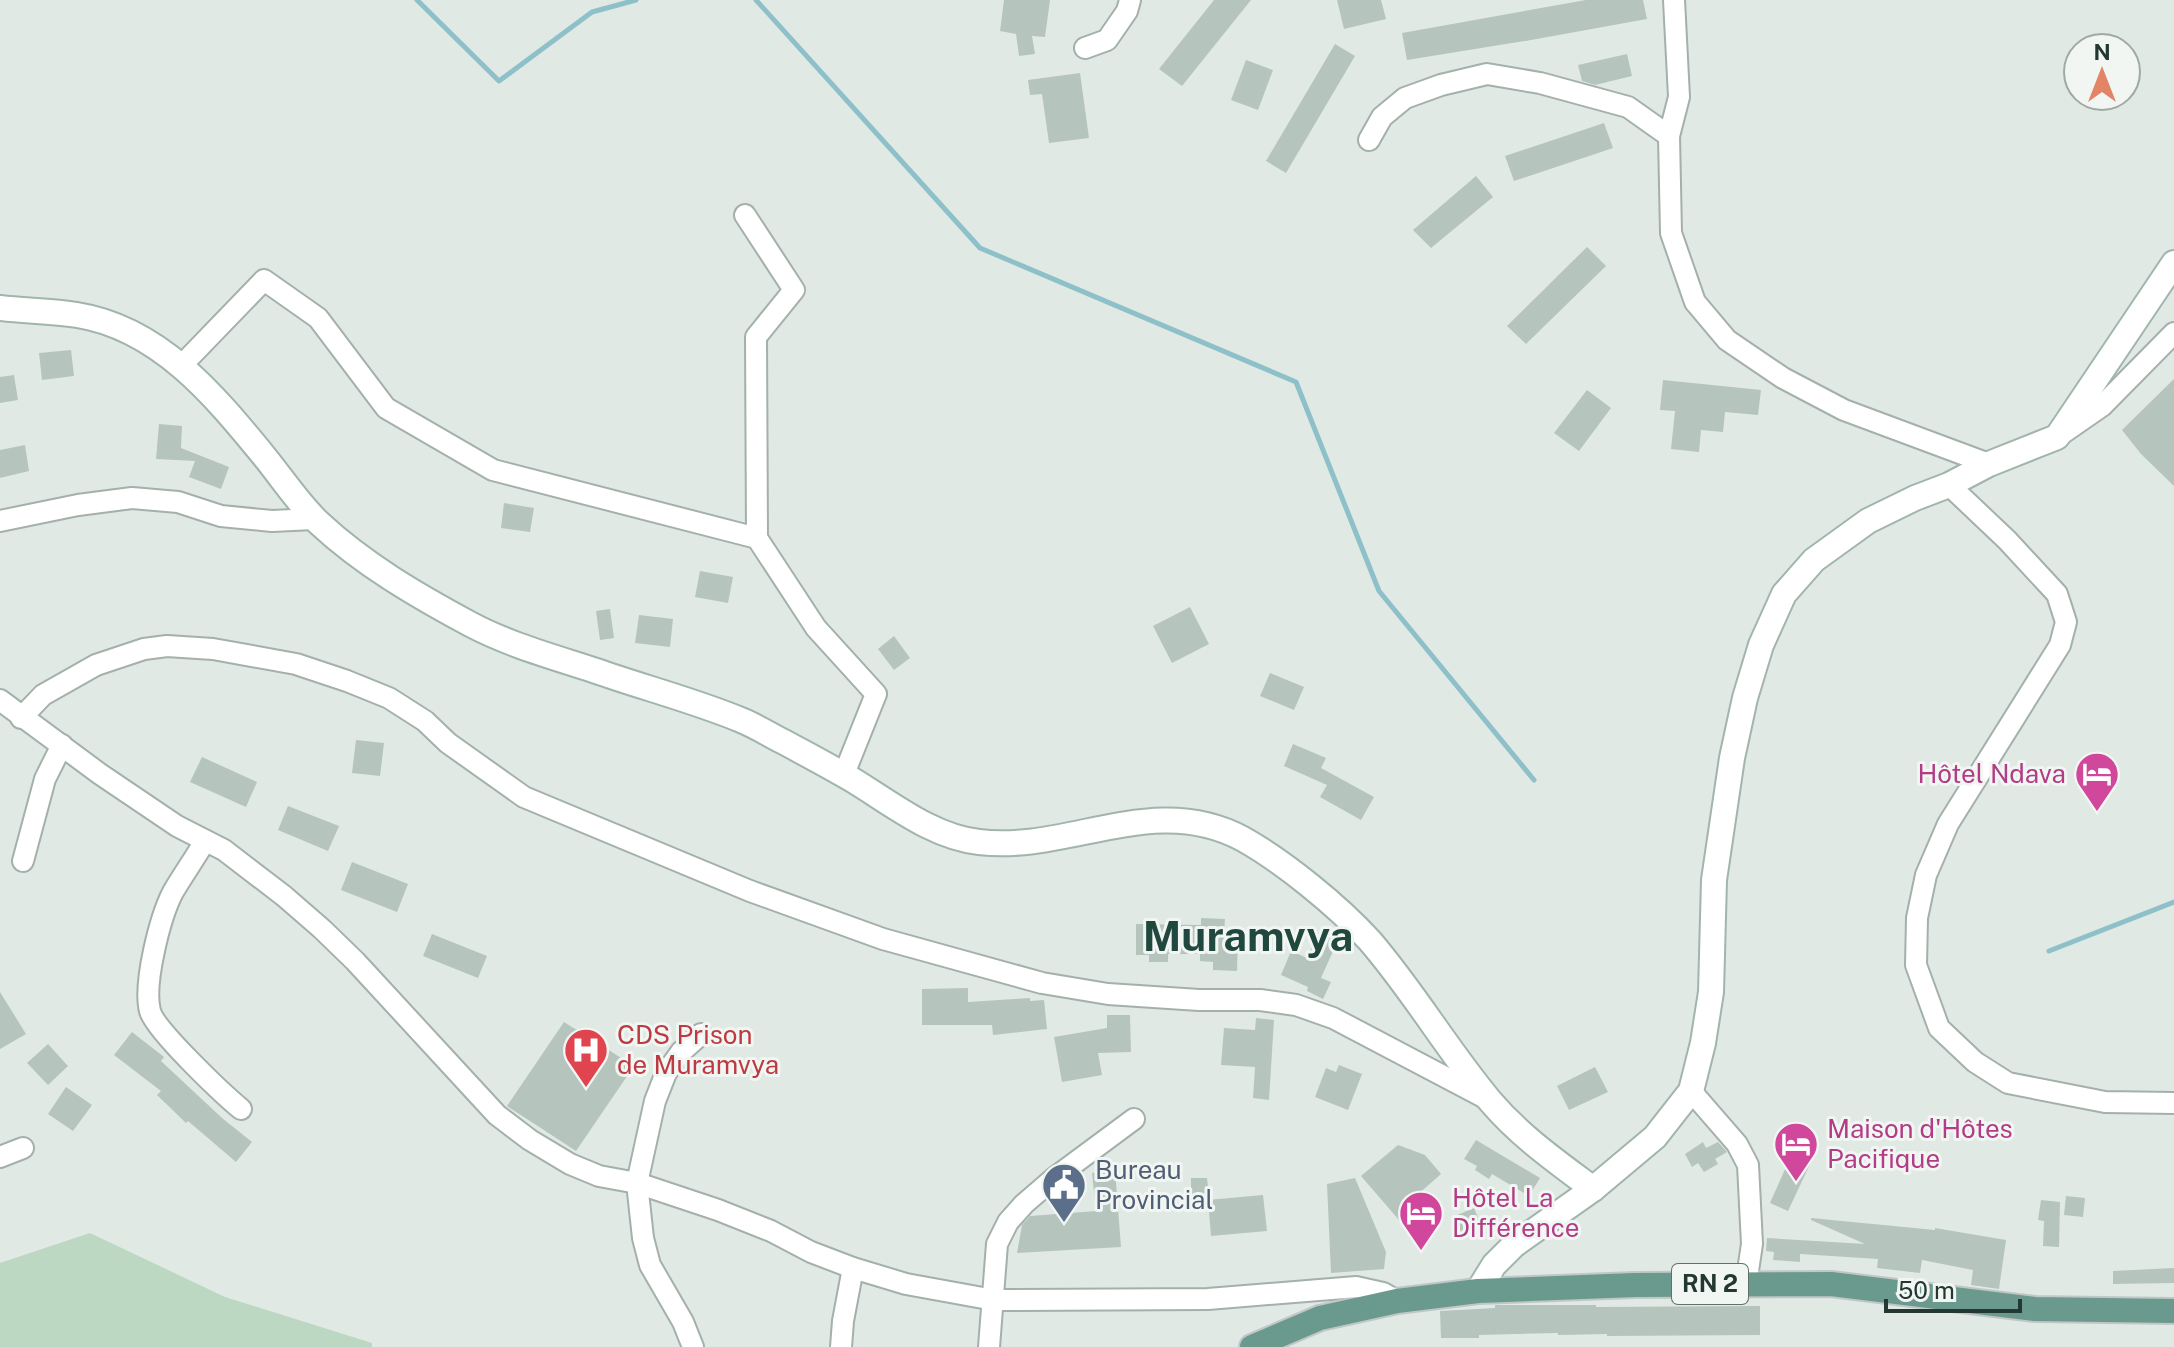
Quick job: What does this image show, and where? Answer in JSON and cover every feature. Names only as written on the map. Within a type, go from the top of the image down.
[{"type":"main road","points":[[1478,1291],[1494,1265],[1514,1245],[1593,1189],[1655,1137],[1691,1091],[1711,992],[1714,880],[1732,758],[1761,645],[1784,594],[1814,560],[1868,521],[1989,464],[2057,437],[2174,263]]},
{"type":"main road","points":[[0,308],[80,315],[124,329],[167,353],[205,387],[314,519],[353,552],[401,585],[474,627],[519,646],[742,721],[844,774],[920,821],[952,836],[980,842],[1017,843],[1101,827],[1161,820],[1194,821],[1219,827],[1247,841],[1328,902],[1368,940],[1490,1101],[1519,1132],[1593,1189]]},
{"type":"main road","name":"RN 2","points":[[1252,1347],[1320,1318],[1397,1301],[1478,1291],[1635,1285],[1831,1284],[2035,1309],[2174,1311]]},
{"type":"street","points":[[1085,48],[1107,40],[1127,11],[1130,0]]},
{"type":"street","points":[[1674,0],[1679,97],[1669,136],[1671,233],[1695,302],[1727,340],[1783,378],[1844,410],[1989,464]]},
{"type":"street","points":[[1369,140],[1382,117],[1405,98],[1487,74],[1540,83],[1628,107],[1669,136]]},
{"type":"street","points":[[745,215],[794,290],[756,337],[757,538],[816,628],[876,694],[844,774]]},
{"type":"street","points":[[181,366],[264,280],[318,318],[386,408],[493,470],[757,538]]},
{"type":"street","points":[[2057,437],[2102,406],[2174,333]]},
{"type":"street","points":[[1949,485],[2007,540],[2057,594],[2066,622],[2060,645],[1948,824],[1926,875],[1917,918],[1916,965],[1934,1016],[1939,1028],[1966,1054],[2008,1083],[2105,1102],[2174,1103]]},
{"type":"street","points":[[0,521],[132,498],[178,502],[221,516],[272,521],[314,519]]},
{"type":"street","points":[[21,718],[43,695],[96,665],[144,649],[167,646],[213,649],[296,664],[389,698],[425,721],[448,743],[524,797],[750,891],[883,939],[1042,983],[1108,994],[1199,1000],[1260,1000],[1296,1005],[1333,1018],[1490,1101]]},
{"type":"street","points":[[0,700],[21,718],[177,826],[236,859],[322,929],[497,1115],[570,1164],[599,1176],[637,1183],[758,1225],[811,1252],[853,1268],[906,1284],[994,1300],[1208,1299],[1356,1287],[1383,1293],[1397,1301]]},
{"type":"street","points":[[23,861],[45,779],[62,745]]},
{"type":"street","points":[[205,841],[171,895],[167,907],[152,957],[151,1014],[216,1088],[241,1109]]},
{"type":"street","points":[[693,1347],[683,1322],[650,1265],[643,1238],[637,1183],[655,1101],[666,1073],[681,1052],[701,1034]]},
{"type":"street","points":[[1691,1091],[1737,1144],[1748,1165],[1752,1244],[1746,1284]]},
{"type":"street","points":[[989,1347],[997,1244],[1008,1222],[1053,1179],[1134,1119]]},
{"type":"street","points":[[0,1157],[23,1148]]},
{"type":"street","points":[[841,1347],[853,1268]]},
{"type":"green space","points":[[90,1233],[225,1297],[372,1343],[372,1347],[0,1347],[0,1263]]},
{"type":"building","points":[[1004,0],[1050,0],[1045,37],[1032,36],[1035,54],[1019,56],[1016,34],[1000,31]]},
{"type":"building","points":[[1214,0],[1251,0],[1182,86],[1159,69]]},
{"type":"building","points":[[1337,0],[1381,0],[1386,19],[1344,29]]},
{"type":"building","points":[[1586,0],[1643,0],[1647,19],[1407,60],[1402,33]]},
{"type":"building","points":[[1335,44],[1355,56],[1286,173],[1266,161]]},
{"type":"building","points":[[1627,54],[1632,76],[1595,85],[1582,81],[1578,65]]},
{"type":"building","points":[[1246,60],[1273,70],[1258,110],[1231,100]]},
{"type":"building","points":[[1080,73],[1089,138],[1049,143],[1042,94],[1030,95],[1028,80]]},
{"type":"building","points":[[1604,123],[1613,148],[1514,181],[1505,156]]},
{"type":"building","points":[[1476,176],[1493,197],[1431,248],[1413,230]]},
{"type":"building","points":[[1587,247],[1606,266],[1526,344],[1507,326]]},
{"type":"building","points":[[71,350],[74,376],[42,380],[39,353]]},
{"type":"building","points":[[14,375],[18,400],[0,403],[0,377]]},
{"type":"building","points":[[2174,379],[2174,486],[2141,454],[2122,430]]},
{"type":"building","points":[[1663,380],[1761,390],[1758,415],[1725,412],[1723,432],[1701,430],[1699,452],[1671,449],[1675,411],[1660,410]]},
{"type":"building","points":[[1587,390],[1611,408],[1579,451],[1554,433]]},
{"type":"building","points":[[159,424],[182,426],[181,448],[229,467],[221,489],[189,477],[195,461],[156,459]]},
{"type":"building","points":[[25,445],[29,471],[0,478],[0,450]]},
{"type":"building","points":[[504,503],[534,508],[530,532],[501,528]]},
{"type":"building","points":[[700,571],[733,577],[728,603],[695,597]]},
{"type":"building","points":[[1190,607],[1209,644],[1172,663],[1153,626]]},
{"type":"building","points":[[610,609],[614,638],[600,640],[596,611]]},
{"type":"building","points":[[639,615],[673,619],[670,647],[635,643]]},
{"type":"building","points":[[894,636],[910,658],[894,670],[878,649]]},
{"type":"building","points":[[1270,673],[1304,687],[1294,710],[1260,696]]},
{"type":"building","points":[[356,740],[384,743],[380,776],[352,773]]},
{"type":"building","points":[[1293,744],[1326,758],[1321,768],[1374,797],[1361,820],[1320,797],[1327,785],[1284,766]]},
{"type":"building","points":[[202,757],[257,782],[246,807],[190,782]]},
{"type":"building","points":[[288,806],[339,826],[328,851],[278,830]]},
{"type":"building","points":[[352,862],[408,884],[397,912],[341,890]]},
{"type":"building","points":[[1201,918],[1225,919],[1224,933],[1238,933],[1237,971],[1213,970],[1213,962],[1200,961],[1200,954],[1168,954],[1168,962],[1149,962],[1149,955],[1136,955],[1136,924],[1201,925]]},
{"type":"building","points":[[1319,932],[1338,940],[1321,978],[1331,982],[1323,999],[1307,991],[1308,987],[1281,975],[1291,951],[1307,958]]},
{"type":"building","points":[[432,934],[487,956],[478,978],[423,956]]},
{"type":"building","points":[[968,988],[968,1002],[1044,1000],[1047,1029],[993,1035],[992,1025],[922,1025],[922,989]]},
{"type":"building","points":[[0,992],[26,1034],[0,1049]]},
{"type":"building","points":[[1107,1015],[1130,1015],[1131,1052],[1098,1053],[1102,1075],[1062,1082],[1054,1037],[1107,1028]]},
{"type":"building","points":[[1256,1018],[1274,1020],[1269,1100],[1253,1098],[1255,1067],[1221,1065],[1224,1028],[1255,1030]]},
{"type":"building","points":[[564,1022],[634,1066],[576,1151],[507,1106]]},
{"type":"building","points":[[132,1032],[164,1057],[161,1061],[252,1142],[236,1162],[188,1121],[186,1123],[157,1095],[161,1091],[114,1055]]},
{"type":"building","points":[[48,1044],[68,1066],[48,1085],[27,1063]]},
{"type":"building","points":[[1339,1065],[1362,1074],[1348,1110],[1315,1097],[1326,1068],[1336,1072]]},
{"type":"building","points":[[1595,1067],[1608,1092],[1569,1110],[1557,1086]]},
{"type":"building","points":[[66,1087],[92,1105],[73,1131],[48,1114]]},
{"type":"building","points":[[1476,1140],[1540,1178],[1529,1196],[1492,1174],[1489,1179],[1475,1170],[1477,1166],[1464,1159]]},
{"type":"building","points":[[1703,1142],[1706,1148],[1718,1142],[1727,1152],[1715,1159],[1718,1164],[1704,1172],[1698,1163],[1692,1167],[1685,1154]]},
{"type":"building","points":[[1398,1145],[1425,1155],[1441,1174],[1416,1196],[1421,1201],[1399,1220],[1361,1176]]},
{"type":"building","points":[[1794,1149],[1813,1158],[1788,1211],[1770,1203]]},
{"type":"building","points":[[1115,1170],[1121,1247],[1017,1253],[1022,1225],[1030,1216],[1096,1211],[1092,1173]]},
{"type":"building","points":[[1191,1178],[1207,1178],[1209,1195],[1191,1195]]},
{"type":"building","points":[[1355,1178],[1386,1252],[1384,1269],[1331,1273],[1327,1184]]},
{"type":"building","points":[[1263,1195],[1267,1231],[1211,1236],[1208,1200]]},
{"type":"building","points":[[2066,1196],[2085,1198],[2083,1217],[2064,1215]]},
{"type":"building","points":[[2041,1200],[2060,1202],[2059,1247],[2043,1246],[2044,1221],[2038,1220]]},
{"type":"building","points":[[1474,1208],[1482,1227],[1462,1235],[1455,1216]]},
{"type":"building","points":[[1811,1218],[1935,1228],[2006,1240],[1999,1289],[1971,1285],[1973,1270],[1922,1260],[1920,1273],[1877,1268],[1878,1259],[1800,1254],[1800,1262],[1773,1260],[1774,1252],[1766,1251],[1767,1238],[1865,1244]]},
{"type":"building","points":[[2174,1268],[2174,1283],[2113,1284],[2113,1271]]},
{"type":"building","points":[[1495,1305],[1760,1306],[1760,1335],[1607,1336],[1558,1333],[1441,1338],[1440,1311],[1495,1308]]},
{"type":"waterway","points":[[417,0],[499,81],[592,12],[636,0]]},
{"type":"waterway","points":[[756,0],[980,248],[1296,382],[1379,591],[1534,780]]},
{"type":"waterway","points":[[2049,951],[2174,902]]},
{"type":"place","name":"Hôtel Ndava","points":[[2097,813]]},
{"type":"place","name":"CDS Prison de Muramvya","points":[[586,1089]]},
{"type":"place","name":"Maison d'Hôtes Pacifique","points":[[1796,1183]]},
{"type":"place","name":"Bureau Provincial","points":[[1064,1224]]},
{"type":"place","name":"Hôtel La Différence","points":[[1421,1252]]},
{"type":"district","name":"Muramvya","points":[[1248,936]]}]
